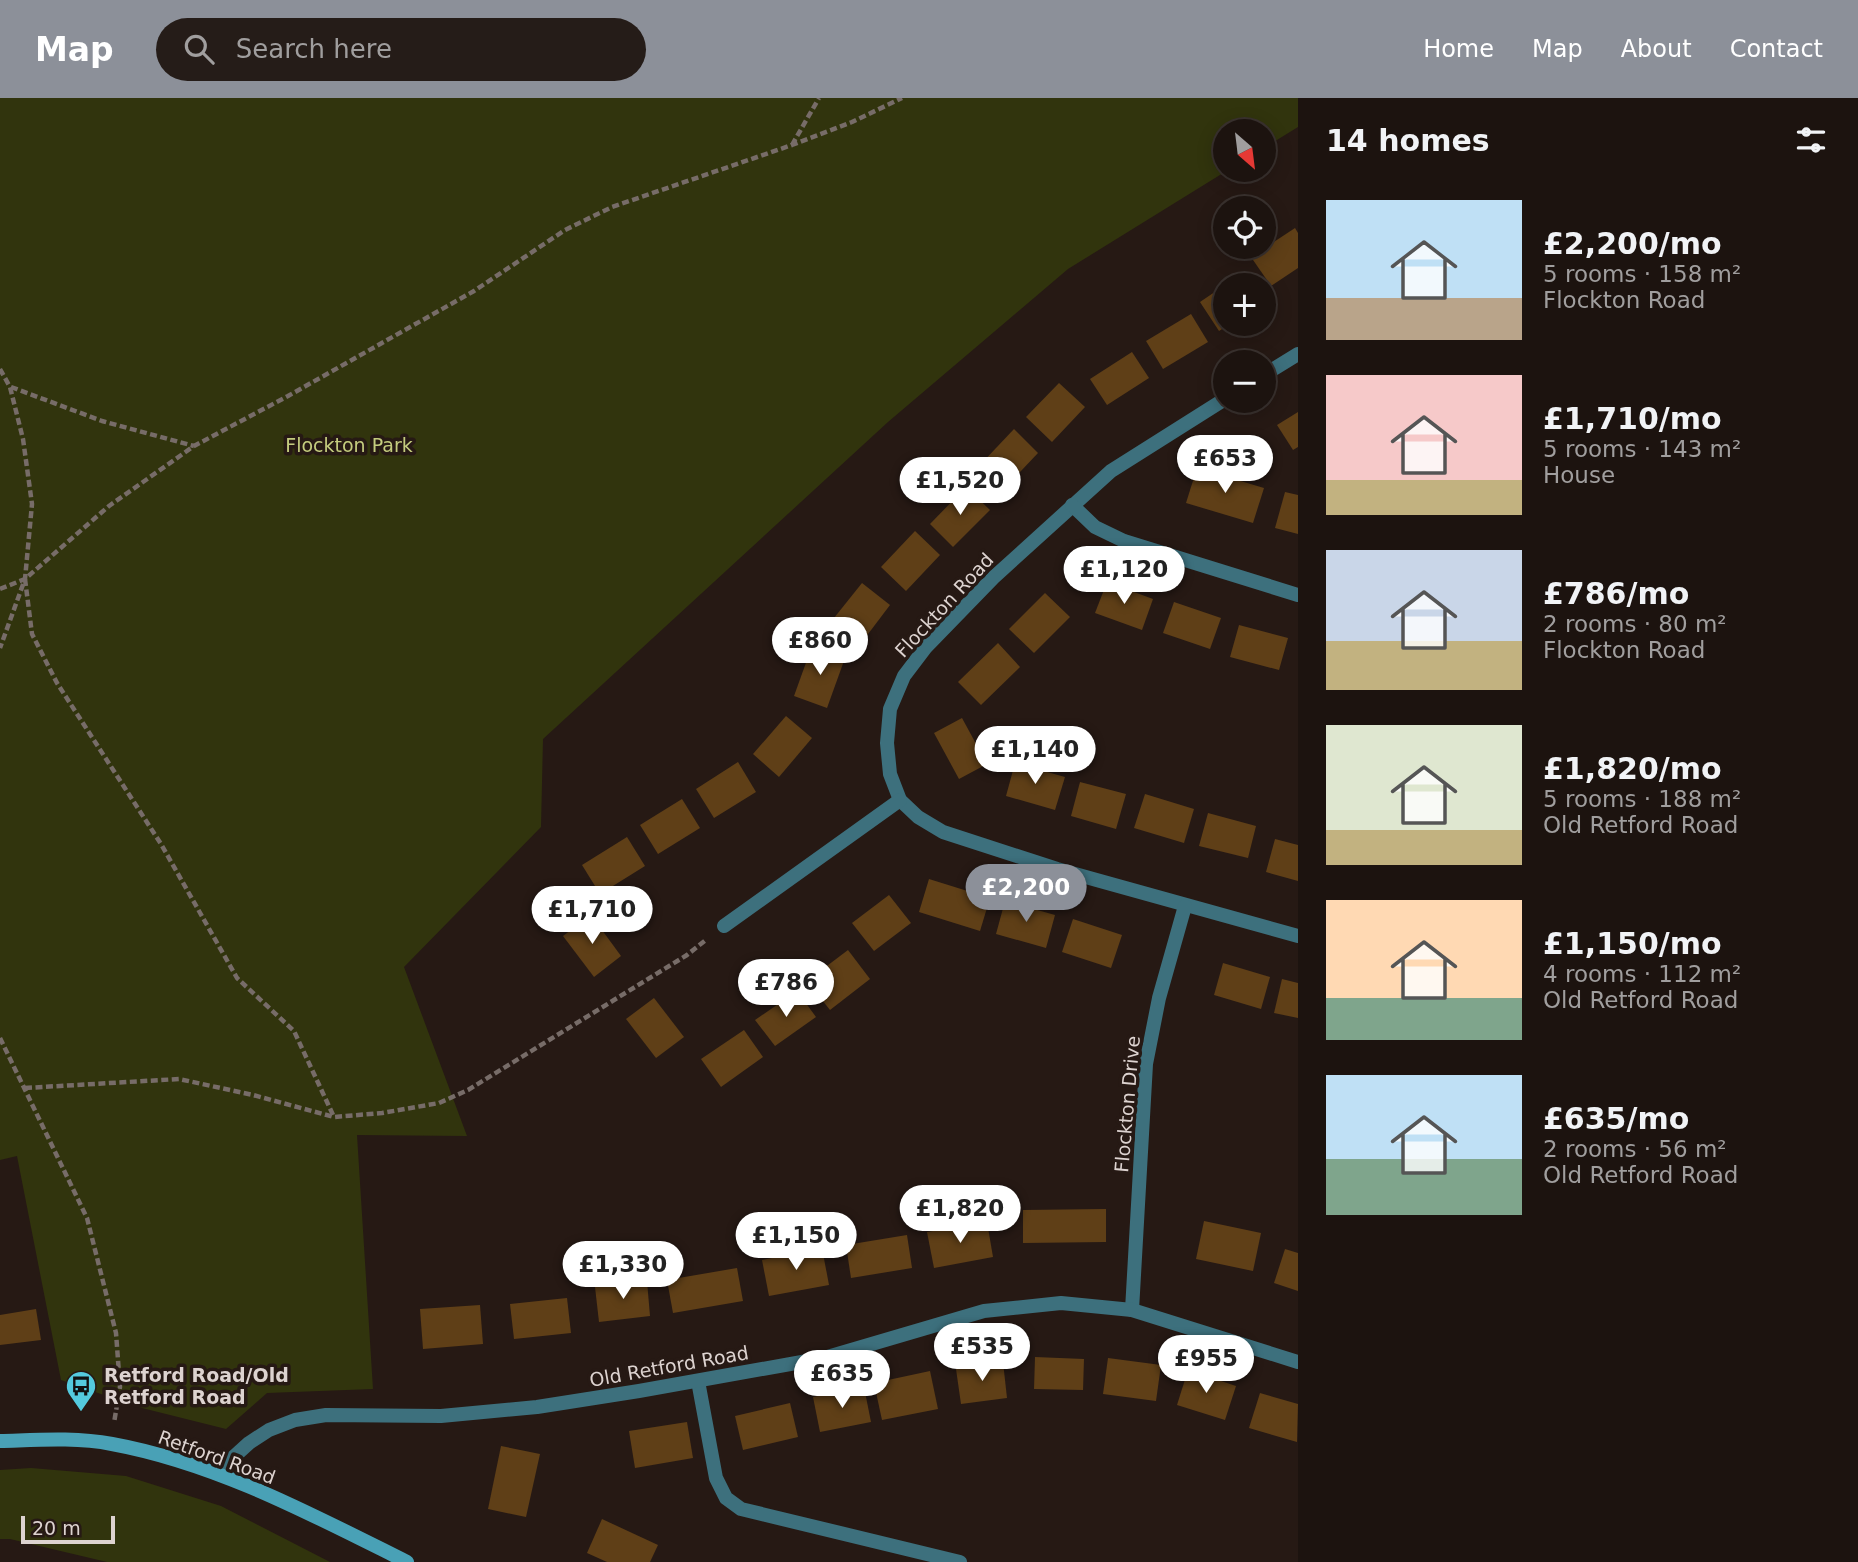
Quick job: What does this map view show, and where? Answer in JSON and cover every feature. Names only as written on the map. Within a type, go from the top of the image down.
[{"type":"main road","name":"Retford Road","points":[[0,1441],[69,1440],[110,1443],[216,1473],[307,1512],[407,1562]]},
{"type":"street","points":[[1276,368],[1298,354]]},
{"type":"street","name":"Flockton Road","points":[[900,800],[890,774],[887,743],[890,709],[904,676],[926,647],[984,586],[1111,471],[1213,407]]},
{"type":"street","points":[[1072,505],[1095,527],[1124,541],[1298,595]]},
{"type":"street","points":[[724,926],[900,800],[918,817],[943,832],[1185,906],[1298,936]]},
{"type":"street","name":"Flockton Drive","points":[[1132,1310],[1146,1064],[1159,998],[1185,906]]},
{"type":"street","name":"Old Retford Road","points":[[216,1473],[249,1443],[269,1430],[295,1420],[326,1415],[440,1416],[537,1407],[824,1358],[984,1311],[1061,1303],[1132,1310],[1298,1362]]},
{"type":"street","points":[[698,1381],[716,1478],[726,1498],[741,1509],[960,1562]]},
{"type":"path","points":[[792,145],[819,98]]},
{"type":"path","points":[[0,589],[25,579],[109,506],[194,446],[474,291],[565,230],[612,207],[792,145],[852,122],[902,98]]},
{"type":"path","points":[[0,369],[10,387],[23,439],[32,504],[25,579],[32,634],[57,683],[161,844],[237,978],[294,1031],[334,1117]]},
{"type":"path","points":[[10,387],[102,421],[194,446]]},
{"type":"path","points":[[0,648],[25,579]]},
{"type":"path","points":[[25,1088],[179,1079],[334,1117],[382,1113],[439,1103],[468,1090],[687,955],[724,926]]},
{"type":"path","points":[[0,1038],[86,1218],[116,1333],[120,1387],[110,1443]]},
{"type":"green space","name":"Flockton Park","points":[[0,98],[1298,98],[1298,127],[1276,141],[1276,119],[1213,119],[1213,179],[1068,269],[888,422],[543,739],[541,827],[404,967],[467,1136],[357,1135],[373,1389],[267,1393],[226,1429],[138,1407],[61,1380],[17,1156],[0,1160]]},
{"type":"green space","points":[[31,1468],[126,1476],[221,1506],[330,1562],[107,1562],[10,1539],[0,1539],[0,1470]]},
{"type":"building","points":[[1295,228],[1298,233],[1298,268],[1276,283],[1276,273],[1262,273],[1252,259],[1276,259],[1276,241]]},
{"type":"building","points":[[1213,293],[1213,322],[1200,302]]},
{"type":"building","points":[[1191,314],[1208,342],[1163,369],[1146,341]]},
{"type":"building","points":[[1132,352],[1149,378],[1107,405],[1090,379]]},
{"type":"building","points":[[1059,383],[1085,407],[1052,442],[1026,417]]},
{"type":"building","points":[[1298,412],[1298,447],[1293,450],[1277,425]]},
{"type":"building","points":[[1014,429],[1038,453],[1003,490],[979,466]]},
{"type":"building","points":[[1197,468],[1264,488],[1253,523],[1186,503]]},
{"type":"building","points":[[966,487],[990,510],[953,547],[930,524]]},
{"type":"building","points":[[1285,492],[1298,495],[1298,534],[1275,528]]},
{"type":"building","points":[[915,531],[940,555],[906,591],[881,567]]},
{"type":"building","points":[[1107,582],[1153,599],[1142,630],[1095,613]]},
{"type":"building","points":[[862,583],[890,605],[859,646],[830,623]]},
{"type":"building","points":[[1045,593],[1070,617],[1034,653],[1009,629]]},
{"type":"building","points":[[1174,602],[1221,618],[1210,649],[1163,633]]},
{"type":"building","points":[[1239,625],[1288,638],[1279,670],[1230,657]]},
{"type":"building","points":[[998,643],[1020,667],[981,705],[958,682]]},
{"type":"building","points":[[812,646],[845,658],[827,708],[794,696]]},
{"type":"building","points":[[786,716],[812,738],[779,777],[753,754]]},
{"type":"building","points":[[962,718],[987,764],[959,779],[934,733]]},
{"type":"building","points":[[738,762],[756,792],[714,818],[696,789]]},
{"type":"building","points":[[1015,763],[1065,777],[1055,810],[1006,796]]},
{"type":"building","points":[[1080,782],[1126,794],[1116,829],[1071,816]]},
{"type":"building","points":[[1145,794],[1194,809],[1184,843],[1134,828]]},
{"type":"building","points":[[682,799],[700,828],[658,854],[640,825]]},
{"type":"building","points":[[1208,813],[1256,826],[1248,858],[1199,846]]},
{"type":"building","points":[[627,837],[645,866],[600,894],[582,865]]},
{"type":"building","points":[[1275,839],[1298,845],[1298,881],[1266,872]]},
{"type":"building","points":[[929,879],[990,898],[980,931],[919,912]]},
{"type":"building","points":[[889,895],[911,923],[874,951],[852,923]]},
{"type":"building","points":[[1005,901],[1055,915],[1046,948],[996,934]]},
{"type":"building","points":[[591,915],[621,956],[594,977],[563,936]]},
{"type":"building","points":[[1073,919],[1122,935],[1111,968],[1062,952]]},
{"type":"building","points":[[848,950],[870,979],[830,1010],[807,981]]},
{"type":"building","points":[[1223,963],[1270,977],[1261,1009],[1214,995]]},
{"type":"building","points":[[1282,979],[1298,983],[1298,1018],[1274,1013]]},
{"type":"building","points":[[797,991],[816,1017],[775,1046],[755,1020]]},
{"type":"building","points":[[654,998],[684,1037],[656,1058],[626,1019]]},
{"type":"building","points":[[744,1030],[763,1057],[721,1087],[701,1059]]},
{"type":"building","points":[[1106,1209],[1106,1242],[1023,1243],[1023,1210]]},
{"type":"building","points":[[1204,1221],[1261,1233],[1253,1271],[1196,1259]]},
{"type":"building","points":[[987,1222],[993,1257],[934,1268],[927,1232]]},
{"type":"building","points":[[907,1235],[912,1268],[851,1278],[846,1245]]},
{"type":"building","points":[[822,1248],[829,1285],[769,1296],[762,1260]]},
{"type":"building","points":[[1285,1249],[1298,1253],[1298,1291],[1274,1283]]},
{"type":"building","points":[[737,1268],[743,1301],[673,1313],[667,1280]]},
{"type":"building","points":[[647,1281],[650,1316],[599,1322],[595,1287]]},
{"type":"building","points":[[567,1298],[571,1333],[514,1339],[510,1304]]},
{"type":"building","points":[[480,1305],[483,1344],[423,1349],[420,1309]]},
{"type":"building","points":[[36,1309],[41,1340],[0,1345],[0,1315]]},
{"type":"building","points":[[1035,1357],[1084,1359],[1083,1390],[1034,1389]]},
{"type":"building","points":[[1108,1358],[1161,1365],[1156,1401],[1103,1394]]},
{"type":"building","points":[[1003,1362],[1007,1398],[961,1404],[956,1369]]},
{"type":"building","points":[[1188,1370],[1236,1386],[1225,1420],[1177,1405]]},
{"type":"building","points":[[930,1371],[938,1409],[882,1420],[874,1383]]},
{"type":"building","points":[[864,1387],[871,1422],[820,1432],[813,1397]]},
{"type":"building","points":[[1260,1393],[1298,1404],[1297,1442],[1249,1428]]},
{"type":"building","points":[[790,1403],[798,1437],[743,1450],[735,1416]]},
{"type":"building","points":[[687,1422],[693,1458],[635,1468],[629,1431]]},
{"type":"building","points":[[501,1446],[540,1454],[526,1517],[488,1509]]},
{"type":"building","points":[[602,1519],[658,1545],[650,1562],[607,1562],[587,1553]]},
{"type":"place","name":"Retford Road/Old Retford Road","points":[[81,1413]]}]
